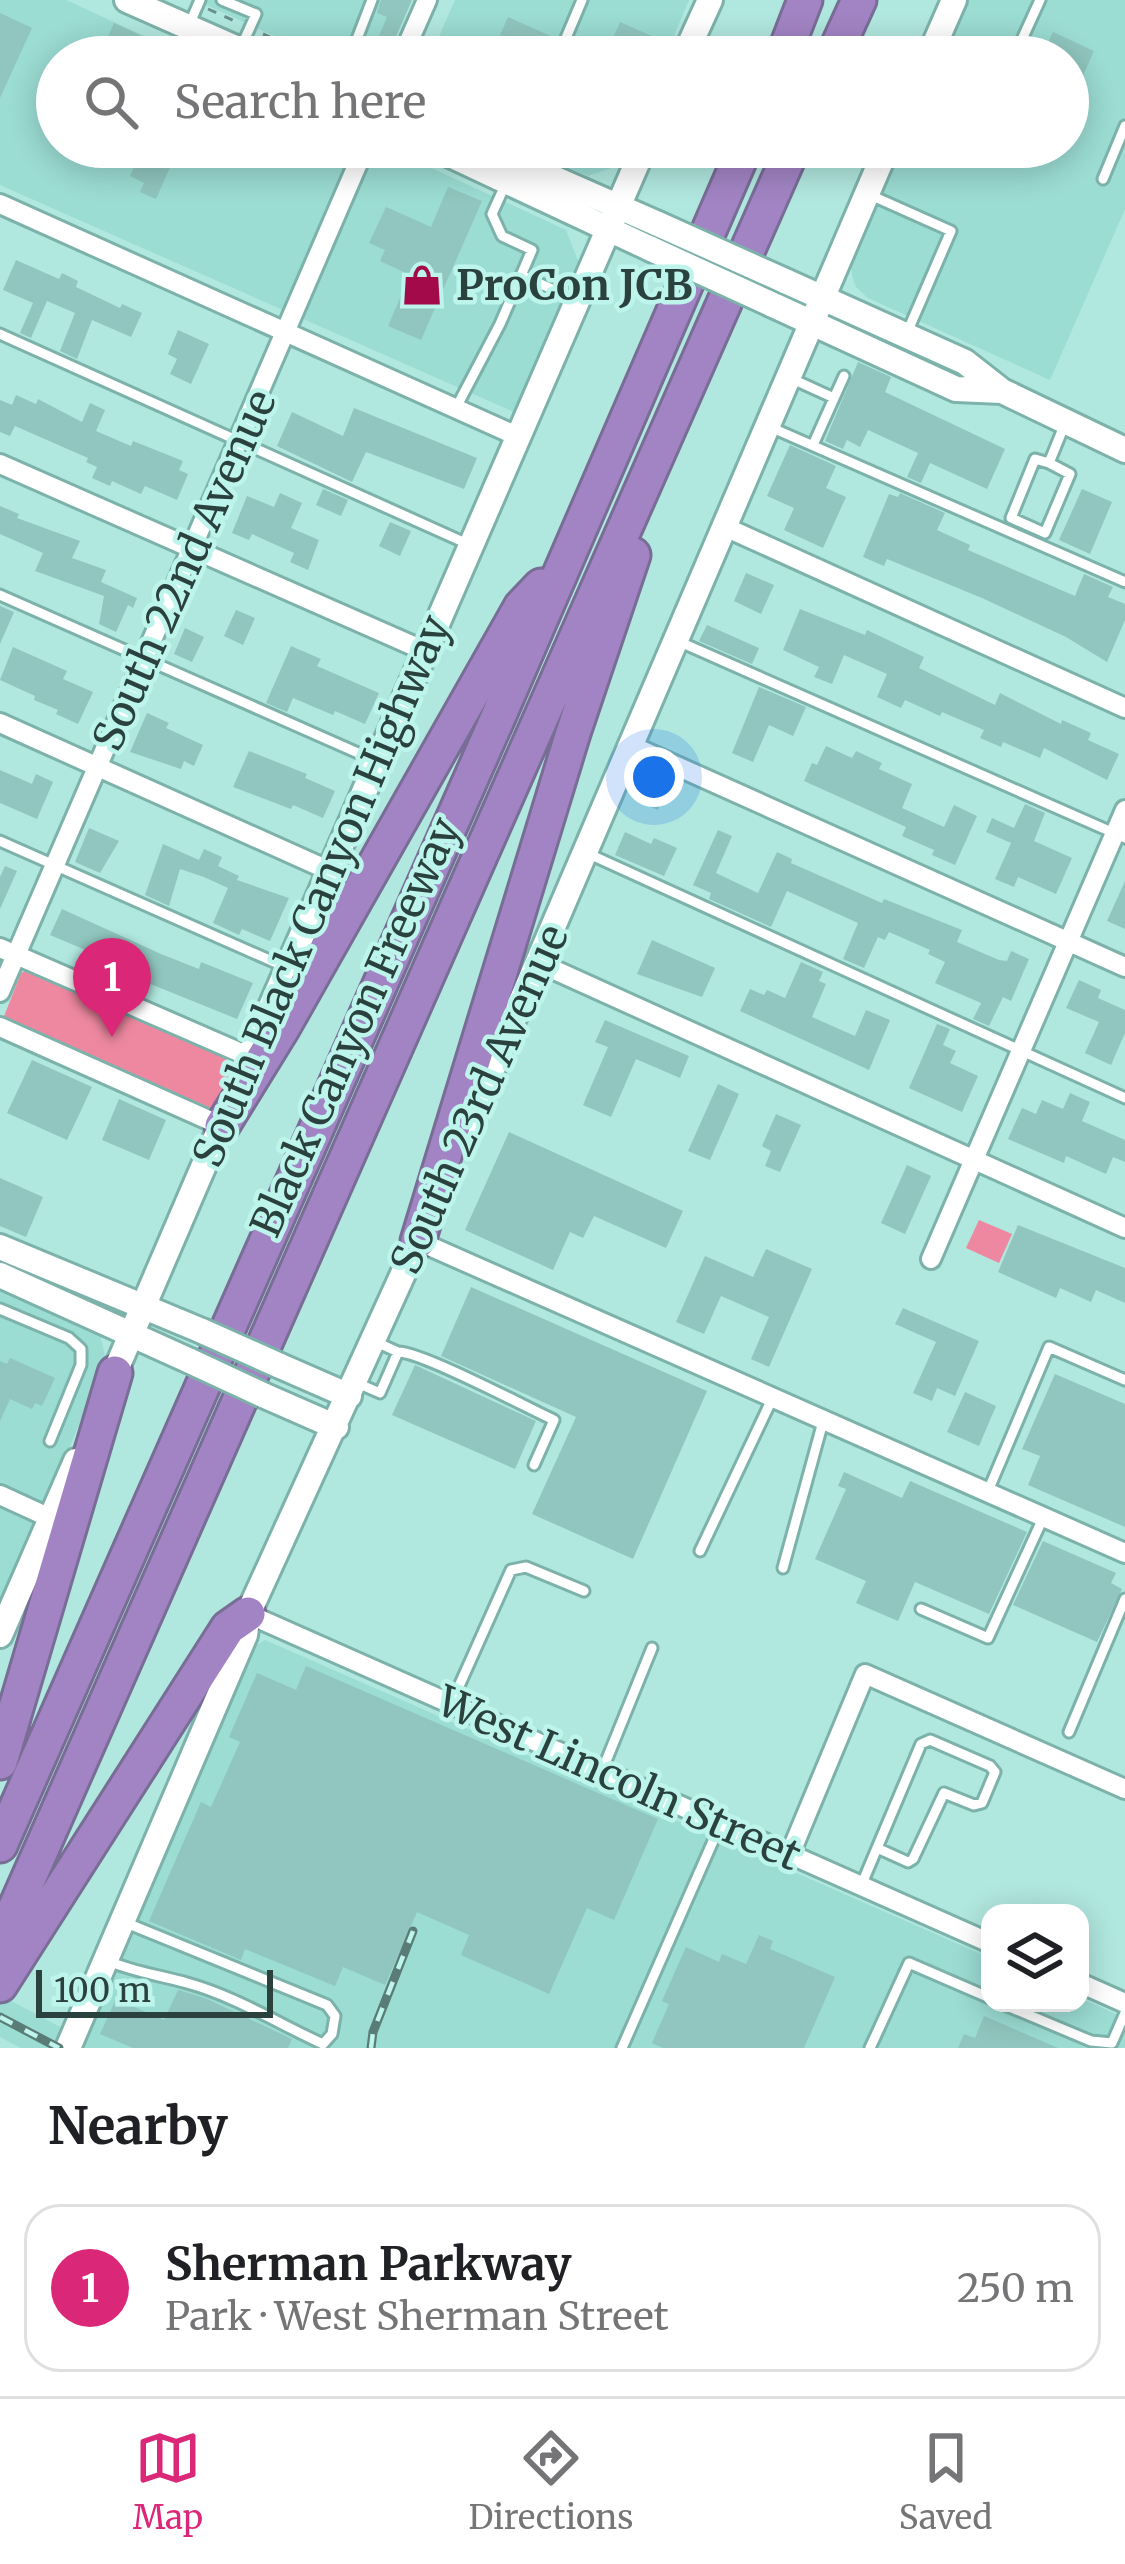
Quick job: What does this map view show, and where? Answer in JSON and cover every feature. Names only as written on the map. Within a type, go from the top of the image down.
[{"type":"highway","points":[[791,36],[805,0]]},
{"type":"highway","points":[[843,36],[859,0]]},
{"type":"highway","name":"Black Canyon Freeway","points":[[0,1845],[736,168]]},
{"type":"highway","name":"Black Canyon Freeway","points":[[0,1943],[784,168]]},
{"type":"highway","points":[[418,1240],[573,733],[656,488],[678,405]]},
{"type":"highway","points":[[222,1126],[521,607],[563,562]]},
{"type":"highway","points":[[0,1762],[111,1383]]},
{"type":"highway","points":[[0,1985],[228,1628],[248,1614]]},
{"type":"main road","points":[[127,0],[209,36]]},
{"type":"main road","points":[[694,36],[710,0]]},
{"type":"main road","points":[[938,36],[954,0]]},
{"type":"main road","points":[[476,168],[506,183],[785,281],[965,362],[1002,391],[1125,450]]},
{"type":"main road","points":[[521,168],[612,218]]},
{"type":"main road","name":"South Black Canyon Highway","points":[[0,1635],[635,168]]},
{"type":"main road","name":"South 23rd Avenue","points":[[68,2048],[245,1635],[248,1614],[418,1240],[878,168]]},
{"type":"main road","points":[[654,236],[772,304],[956,389],[1002,391]]},
{"type":"main road","points":[[0,1247],[308,1378],[352,1389]]},
{"type":"main road","points":[[0,1276],[335,1427]]},
{"type":"street","points":[[411,36],[427,0]]},
{"type":"street","name":"South 22nd Avenue","points":[[0,992],[8,952],[55,865],[356,168]]},
{"type":"street","points":[[0,204],[517,436]]},
{"type":"street","points":[[0,464],[424,651]]},
{"type":"street","points":[[725,527],[1125,708]]},
{"type":"street","points":[[0,723],[330,871]]},
{"type":"street","points":[[632,746],[1125,967]]},
{"type":"street","points":[[931,1259],[1120,836],[1125,810]]},
{"type":"street","points":[[8,952],[248,1056]]},
{"type":"street","points":[[539,962],[1125,1228]]},
{"type":"street","points":[[0,1027],[222,1126]]},
{"type":"street","points":[[418,1240],[1125,1553]]},
{"type":"street","points":[[0,1495],[50,1518]]},
{"type":"street","name":"West Lincoln Street","points":[[248,1614],[981,1939]]},
{"type":"street","points":[[790,1854],[865,1674],[1125,1789]]},
{"type":"street","points":[[1089,1987],[1125,2003]]},
{"type":"lane","points":[[188,27],[200,0]]},
{"type":"lane","points":[[222,0],[256,14],[251,36]]},
{"type":"lane","points":[[358,36],[372,0]]},
{"type":"lane","points":[[567,36],[582,0]]},
{"type":"lane","points":[[1024,36],[1040,0]]},
{"type":"lane","points":[[1103,178],[1125,126]]},
{"type":"lane","points":[[456,409],[532,250],[502,236],[492,214],[506,183]]},
{"type":"lane","points":[[867,193],[951,231],[906,335]]},
{"type":"lane","points":[[520,275],[577,300]]},
{"type":"lane","points":[[0,334],[470,545]]},
{"type":"lane","points":[[786,376],[834,398]]},
{"type":"lane","points":[[813,445],[844,376]]},
{"type":"lane","points":[[1049,463],[1066,422]]},
{"type":"lane","points":[[766,424],[1125,582]]},
{"type":"lane","points":[[1035,459],[1049,463],[1070,474],[1045,532],[1011,518],[1035,459]]},
{"type":"lane","points":[[0,595],[377,761]]},
{"type":"lane","points":[[677,641],[1120,836]]},
{"type":"lane","points":[[0,841],[288,968]]},
{"type":"lane","points":[[586,853],[1125,1098]]},
{"type":"lane","points":[[0,1309],[69,1338],[81,1349],[75,1379],[50,1441]]},
{"type":"lane","points":[[374,1340],[438,1364],[554,1420],[534,1465]]},
{"type":"lane","points":[[988,1491],[1049,1347],[1125,1381]]},
{"type":"lane","points":[[352,1389],[380,1393],[398,1352]]},
{"type":"lane","points":[[75,1379],[111,1383]]},
{"type":"lane","points":[[700,1551],[773,1396]]},
{"type":"lane","points":[[783,1568],[824,1418]]},
{"type":"lane","points":[[921,1609],[988,1638],[1044,1516]]},
{"type":"lane","points":[[452,1704],[514,1567],[526,1567],[584,1592]]},
{"type":"lane","points":[[1069,1732],[1125,1599]]},
{"type":"lane","points":[[602,1771],[652,1648]]},
{"type":"lane","points":[[861,1886],[877,1848],[921,1744],[930,1740],[995,1772],[982,1803],[974,1805],[944,1793],[913,1859],[908,1862],[877,1848]]},
{"type":"lane","points":[[622,2048],[721,1823]]},
{"type":"lane","points":[[106,1960],[154,1978],[187,1982],[323,2044],[332,2034],[335,2016],[326,2005],[122,1921]]},
{"type":"lane","points":[[870,2048],[908,1963],[981,1994]]},
{"type":"lane","points":[[1021,2012],[1090,2042],[1111,2046],[1125,2013]]},
{"type":"shaded area","points":[[0,0],[66,0],[144,36],[36,36],[36,168],[432,168],[566,230],[578,261],[516,413],[0,185]]},
{"type":"shaded area","points":[[195,0],[411,0],[396,36],[275,36]]},
{"type":"shaded area","points":[[455,0],[689,0],[674,36],[439,36]]},
{"type":"shaded area","points":[[965,0],[1125,0],[1125,209],[1050,380],[868,298],[852,275],[851,261],[892,168],[1089,168],[1089,36],[949,36]]},
{"type":"shaded area","points":[[570,168],[611,168],[588,176]]},
{"type":"shaded area","points":[[31,968],[228,1055],[235,1067],[216,1109],[208,1112],[3,1019],[21,973]]},
{"type":"shaded area","points":[[979,1220],[1012,1234],[999,1263],[966,1248]]},
{"type":"shaded area","points":[[0,1286],[91,1326],[100,1334],[106,1360],[0,1613]]},
{"type":"shaded area","points":[[265,1640],[981,1954],[981,2012],[1089,2012],[1089,2002],[1125,2018],[1125,2048],[21,2048],[0,2037],[0,1995],[79,2037],[250,1649]]},
{"type":"building","points":[[381,0],[412,0],[396,36],[379,36],[387,17],[377,13]]},
{"type":"building","points":[[0,13],[32,28],[0,98]]},
{"type":"building","points":[[508,17],[551,36],[500,36]]},
{"type":"building","points":[[620,22],[652,36],[614,36]]},
{"type":"building","points":[[114,23],[142,36],[108,36]]},
{"type":"building","points":[[134,168],[170,168],[156,199],[140,192],[144,183],[130,176]]},
{"type":"building","points":[[448,187],[482,201],[421,340],[388,326],[410,275],[380,261],[385,250],[369,243],[386,207],[431,227]]},
{"type":"building","points":[[16,260],[59,279],[62,273],[78,281],[76,287],[142,313],[131,337],[92,320],[77,359],[60,351],[75,313],[47,301],[31,338],[20,333],[33,303],[3,290]]},
{"type":"building","points":[[178,330],[209,344],[191,384],[170,374],[177,359],[168,354]]},
{"type":"building","points":[[858,362],[891,377],[885,392],[1005,449],[987,489],[930,463],[921,483],[907,477],[918,453],[868,430],[860,447],[847,440],[843,449],[825,441]]},
{"type":"building","points":[[16,395],[36,404],[38,399],[82,422],[90,403],[105,410],[96,431],[183,461],[179,470],[188,474],[177,500],[145,486],[141,494],[92,478],[97,467],[86,462],[88,458],[15,426],[10,436],[0,432],[0,400],[12,405]]},
{"type":"building","points":[[354,408],[477,458],[464,489],[366,452],[352,482],[277,446],[292,412],[343,436]]},
{"type":"building","points":[[790,445],[836,466],[826,488],[846,497],[823,548],[784,530],[794,508],[767,496]]},
{"type":"building","points":[[323,489],[348,500],[341,516],[316,505]]},
{"type":"building","points":[[1082,489],[1112,502],[1090,554],[1059,540]]},
{"type":"building","points":[[280,493],[302,503],[291,528],[319,540],[308,570],[290,562],[294,553],[252,534],[249,540],[232,533],[247,496],[274,507]]},
{"type":"building","points":[[900,493],[945,513],[937,530],[970,545],[968,550],[1075,596],[1084,574],[1113,587],[1108,597],[1125,604],[1125,620],[1107,662],[982,598],[887,559],[884,566],[863,557],[889,494],[898,497]]},
{"type":"building","points":[[0,506],[19,514],[17,518],[80,541],[72,558],[106,570],[101,582],[137,598],[133,608],[128,605],[116,632],[99,624],[104,596],[35,571],[43,553],[0,534]]},
{"type":"building","points":[[390,522],[411,531],[400,556],[379,546]]},
{"type":"building","points":[[746,573],[774,585],[761,614],[734,601]]},
{"type":"building","points":[[0,606],[14,612],[0,644]]},
{"type":"building","points":[[800,609],[865,635],[867,630],[924,657],[919,668],[995,705],[1000,693],[1061,724],[1062,720],[1091,733],[1088,740],[1119,754],[1107,780],[1044,748],[1040,758],[1003,742],[1001,747],[980,738],[984,730],[942,712],[940,716],[905,700],[901,708],[877,697],[887,674],[844,655],[832,684],[814,677],[819,667],[783,650]]},
{"type":"building","points":[[236,610],[255,618],[243,645],[224,636]]},
{"type":"building","points":[[707,625],[759,648],[752,664],[699,641]]},
{"type":"building","points":[[185,628],[204,637],[192,662],[174,654]]},
{"type":"building","points":[[291,646],[321,659],[317,666],[379,693],[365,724],[293,698],[287,712],[266,703]]},
{"type":"building","points":[[13,647],[67,671],[63,679],[93,692],[78,724],[0,680]]},
{"type":"building","points":[[759,687],[806,707],[793,736],[769,725],[753,762],[732,753]]},
{"type":"building","points":[[147,713],[203,745],[194,766],[184,761],[181,769],[130,752]]},
{"type":"building","points":[[826,746],[852,758],[856,751],[882,763],[879,769],[912,784],[902,808],[944,827],[954,805],[977,816],[955,865],[902,836],[906,827],[804,781]]},
{"type":"building","points":[[249,751],[307,774],[305,778],[335,791],[323,818],[233,787]]},
{"type":"building","points":[[0,770],[32,784],[36,774],[53,782],[37,819],[0,803]]},
{"type":"building","points":[[650,773],[670,782],[658,810],[637,801]]},
{"type":"building","points":[[1025,804],[1045,813],[1034,841],[1072,858],[1056,894],[1018,877],[1014,887],[995,879],[1011,843],[986,832],[992,818],[1014,828]]},
{"type":"building","points":[[89,828],[119,841],[100,873],[75,862]]},
{"type":"building","points":[[718,830],[732,836],[716,873],[758,893],[777,852],[792,859],[791,863],[882,903],[884,899],[962,930],[957,942],[999,960],[1007,961],[1011,951],[1029,959],[1011,1001],[1003,997],[989,1026],[973,1019],[981,1003],[935,983],[945,962],[889,932],[885,940],[878,937],[864,968],[843,959],[858,923],[787,891],[771,927],[709,899],[711,893],[693,885]]},
{"type":"building","points":[[625,832],[651,844],[654,838],[677,848],[664,876],[615,855]]},
{"type":"building","points":[[163,844],[199,860],[204,849],[222,857],[218,866],[239,876],[237,880],[289,898],[270,941],[242,929],[239,935],[213,923],[228,888],[204,877],[180,869],[169,906],[145,895]]},
{"type":"building","points":[[5,866],[17,871],[0,909],[0,877]]},
{"type":"building","points":[[1125,881],[1125,929],[1107,921]]},
{"type":"building","points":[[62,909],[199,969],[201,962],[253,983],[237,1019],[148,983],[112,965],[114,962],[50,935]]},
{"type":"building","points":[[652,940],[715,968],[702,997],[637,974]]},
{"type":"building","points":[[801,962],[823,972],[819,981],[826,984],[812,1017],[855,1036],[866,1010],[890,1020],[869,1070],[740,1011],[750,989],[785,998]]},
{"type":"building","points":[[1079,980],[1101,990],[1098,998],[1125,1010],[1125,1033],[1111,1065],[1085,1053],[1099,1022],[1066,1008]]},
{"type":"building","points":[[605,1020],[689,1056],[680,1078],[636,1059],[611,1117],[583,1105],[608,1047],[595,1042]]},
{"type":"building","points":[[937,1024],[950,1029],[943,1045],[956,1051],[950,1063],[978,1076],[962,1112],[909,1088]]},
{"type":"building","points":[[32,1060],[92,1087],[67,1140],[7,1113]]},
{"type":"building","points":[[718,1084],[739,1094],[710,1160],[688,1151]]},
{"type":"building","points":[[1070,1093],[1090,1102],[1082,1121],[1125,1140],[1125,1162],[1113,1157],[1106,1174],[1066,1156],[1064,1163],[1008,1139],[1022,1108],[1036,1114],[1042,1100],[1063,1109]]},
{"type":"building","points":[[119,1099],[166,1120],[149,1160],[102,1140]]},
{"type":"building","points":[[776,1114],[801,1125],[780,1172],[765,1166],[771,1151],[762,1146]]},
{"type":"building","points":[[509,1132],[683,1211],[666,1248],[594,1216],[583,1238],[570,1232],[553,1270],[465,1230]]},
{"type":"building","points":[[907,1165],[931,1176],[905,1234],[881,1223]]},
{"type":"building","points":[[0,1178],[43,1197],[26,1237],[0,1226]]},
{"type":"building","points":[[1018,1225],[1125,1268],[1125,1303],[1096,1290],[1091,1302],[1060,1288],[1056,1298],[998,1272]]},
{"type":"building","points":[[766,1249],[812,1269],[769,1367],[751,1359],[769,1317],[721,1296],[704,1334],[676,1322],[705,1256],[753,1277]]},
{"type":"building","points":[[471,1287],[707,1391],[633,1559],[532,1514],[576,1417],[441,1356]]},
{"type":"building","points":[[903,1308],[979,1341],[955,1396],[937,1388],[932,1401],[913,1393],[936,1342],[895,1324]]},
{"type":"building","points":[[10,1358],[55,1378],[42,1406],[35,1403],[32,1409],[10,1399],[0,1421],[0,1361],[7,1364]]},
{"type":"building","points":[[415,1365],[536,1421],[515,1469],[392,1415]]},
{"type":"building","points":[[1055,1374],[1125,1404],[1125,1527],[1028,1485],[1040,1456],[1022,1449]]},
{"type":"building","points":[[965,1392],[996,1406],[979,1446],[947,1432]]},
{"type":"building","points":[[844,1472],[902,1498],[910,1481],[1027,1532],[989,1614],[915,1582],[898,1621],[856,1603],[866,1581],[815,1559],[846,1489],[838,1486]]},
{"type":"building","points":[[1043,1541],[1116,1573],[1111,1583],[1122,1589],[1097,1642],[1013,1605]]},
{"type":"building","points":[[306,1666],[658,1819],[614,1920],[587,1908],[549,1994],[461,1955],[469,1935],[417,1912],[385,1985],[343,1967],[335,1986],[245,1949],[241,1960],[149,1921],[201,1802],[211,1807],[240,1742],[229,1737],[257,1673],[296,1690]]},
{"type":"building","points":[[759,1935],[773,1941],[770,1949],[835,1977],[804,2048],[663,2048],[652,2043],[669,2004],[662,2001],[686,1947],[719,1962],[722,1954],[746,1964]]},
{"type":"building","points":[[178,1990],[292,2039],[288,2048],[133,2048],[100,2034],[116,1999],[164,2020]]},
{"type":"building","points":[[984,2016],[1058,2048],[958,2048],[964,2034],[975,2038]]},
{"type":"railway","points":[[371,2048],[413,1931]]},
{"type":"railway","points":[[0,2017],[59,2048]]},
{"type":"place","name":"ProCon JCB","points":[[422,285]]},
{"type":"place","name":"Sherman Parkway","points":[[112,1037]]}]
